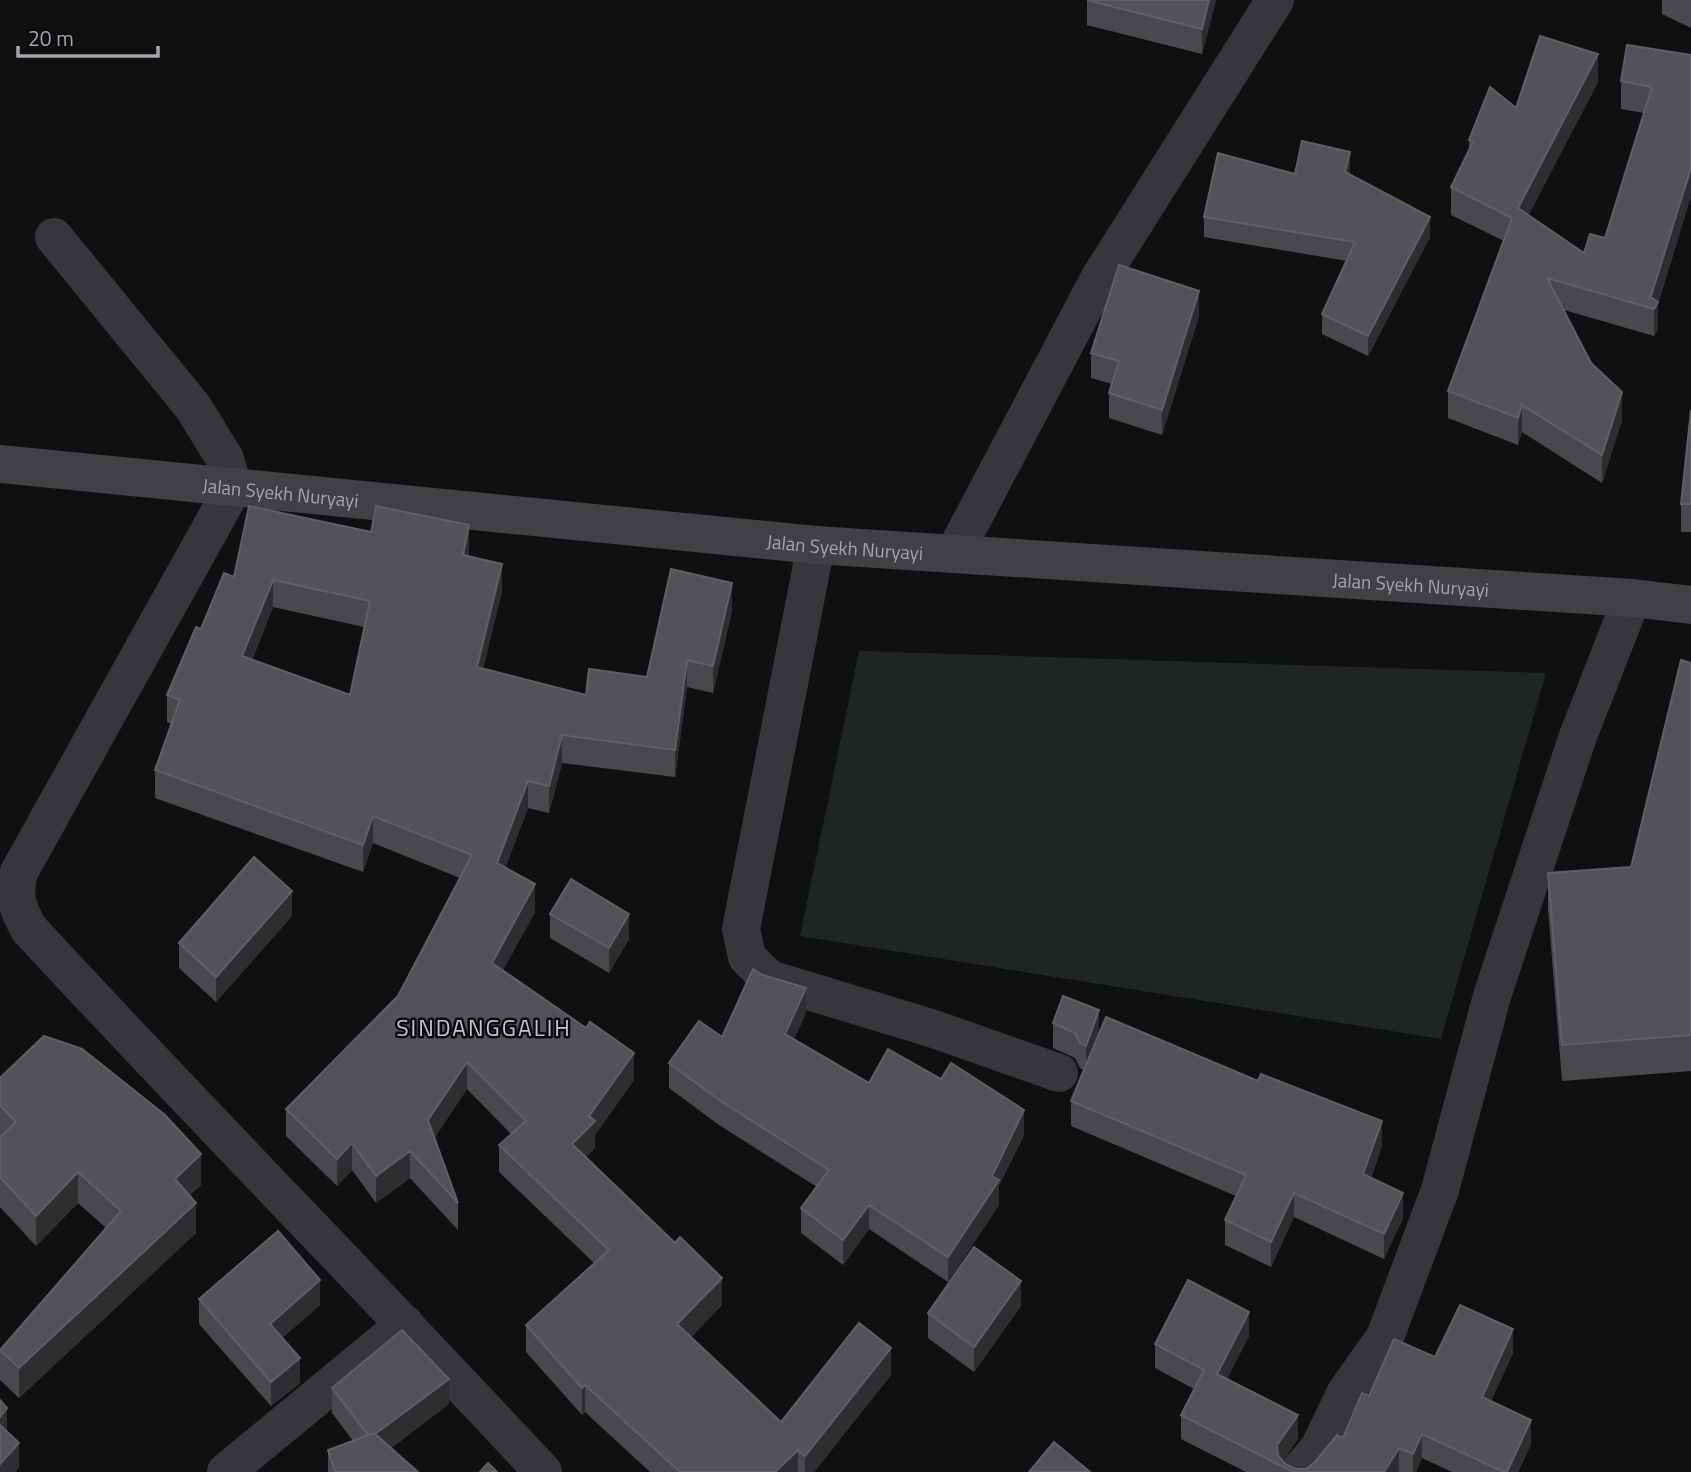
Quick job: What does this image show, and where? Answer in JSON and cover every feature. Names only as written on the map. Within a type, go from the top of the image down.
[{"type":"main road","name":"Jalan Syekh Nuryayi","points":[[0,464],[816,545],[1632,598],[1691,605]]},
{"type":"street","points":[[954,554],[1099,279],[1275,0]]},
{"type":"street","points":[[54,237],[192,407],[225,459],[233,488],[19,872],[15,890],[17,909],[29,929],[216,1131],[405,1324],[542,1472]]},
{"type":"street","points":[[816,545],[741,929],[747,957],[769,979],[934,1029],[1059,1073]]},
{"type":"street","points":[[1299,1472],[1319,1448],[1346,1392],[1385,1337],[1440,1190],[1492,996],[1578,736],[1632,598]]},
{"type":"street","points":[[226,1472],[405,1324]]},
{"type":"shaded area","points":[[859,651],[1546,673],[1441,1039],[800,936]]},
{"type":"building","points":[[1087,0],[1209,0],[1202,29]]},
{"type":"building","points":[[1540,36],[1598,54],[1518,208],[1584,253],[1590,234],[1605,238],[1652,87],[1621,81],[1627,45],[1691,55],[1691,168],[1649,296],[1658,302],[1654,309],[1547,278],[1591,363],[1622,392],[1602,455],[1522,405],[1518,418],[1448,391],[1512,218],[1451,187],[1473,142],[1469,140],[1490,87],[1516,108]]},
{"type":"building","points":[[1302,141],[1350,152],[1345,172],[1430,217],[1368,336],[1322,314],[1355,242],[1204,217],[1218,153],[1295,174]]},
{"type":"building","points":[[1119,265],[1199,291],[1162,410],[1109,393],[1119,361],[1091,353]]},
{"type":"building","points":[[1691,410],[1691,504],[1681,504]]},
{"type":"building","points":[[249,506],[371,532],[376,506],[469,525],[463,555],[502,564],[477,667],[586,695],[589,669],[647,677],[671,569],[732,583],[713,666],[687,660],[675,750],[562,735],[549,786],[528,781],[497,863],[535,884],[492,963],[586,1028],[590,1022],[634,1053],[589,1116],[595,1121],[572,1144],[675,1243],[680,1237],[722,1278],[677,1324],[781,1422],[859,1323],[891,1348],[805,1456],[798,1450],[775,1472],[680,1472],[585,1385],[582,1388],[526,1325],[609,1250],[499,1145],[526,1121],[467,1062],[428,1120],[458,1203],[410,1151],[376,1176],[352,1143],[337,1159],[286,1109],[398,996],[472,855],[373,816],[363,845],[155,770],[180,700],[167,695],[196,627],[201,629],[224,573],[234,577]],"holes":[[[273,580],[370,601],[350,695],[242,656]]]},
{"type":"building","points":[[1681,660],[1691,663],[1691,1035],[1562,1045],[1548,873],[1631,867]]},
{"type":"building","points":[[254,857],[292,891],[216,977],[179,943]]},
{"type":"building","points":[[571,879],[629,914],[609,948],[550,914]]},
{"type":"building","points":[[753,969],[763,975],[806,988],[785,1034],[869,1083],[888,1049],[941,1079],[951,1063],[1024,1110],[992,1176],[999,1180],[948,1257],[869,1205],[843,1240],[801,1208],[829,1170],[719,1100],[669,1063],[699,1021],[722,1037]]},
{"type":"building","points":[[1063,996],[1099,1010],[1086,1046],[1080,1043],[1075,1033],[1053,1023]]},
{"type":"building","points":[[1106,1017],[1258,1081],[1261,1074],[1382,1121],[1363,1174],[1403,1193],[1384,1234],[1294,1193],[1271,1242],[1225,1220],[1246,1175],[1071,1101]]},
{"type":"building","points":[[44,1036],[82,1049],[165,1115],[201,1154],[175,1179],[196,1203],[19,1368],[0,1350],[121,1211],[78,1172],[36,1216],[0,1177],[0,1137],[16,1122],[0,1105],[0,1078]]},
{"type":"building","points":[[278,1231],[320,1280],[270,1324],[300,1358],[271,1382],[199,1299]]},
{"type":"building","points":[[974,1247],[1021,1281],[974,1347],[928,1313]]},
{"type":"building","points":[[1188,1280],[1249,1312],[1217,1374],[1298,1415],[1277,1445],[1278,1455],[1285,1464],[1296,1469],[1306,1469],[1315,1462],[1337,1435],[1343,1438],[1362,1393],[1369,1396],[1394,1339],[1435,1357],[1460,1305],[1513,1329],[1482,1397],[1531,1420],[1507,1472],[1422,1434],[1413,1454],[1399,1448],[1384,1472],[1293,1472],[1181,1415],[1204,1370],[1155,1344]]},
{"type":"building","points":[[402,1330],[449,1379],[375,1434],[368,1435],[332,1388]]},
{"type":"building","points":[[0,1400],[7,1408],[0,1417]]},
{"type":"building","points":[[0,1425],[19,1443],[0,1464]]},
{"type":"building","points":[[374,1433],[418,1472],[335,1472],[328,1450]]},
{"type":"building","points":[[1054,1442],[1090,1472],[1029,1472]]},
{"type":"building","points":[[488,1463],[497,1472],[480,1472]]},
{"type":"district","name":"SINDANGGALIH","points":[[484,1027]]}]
